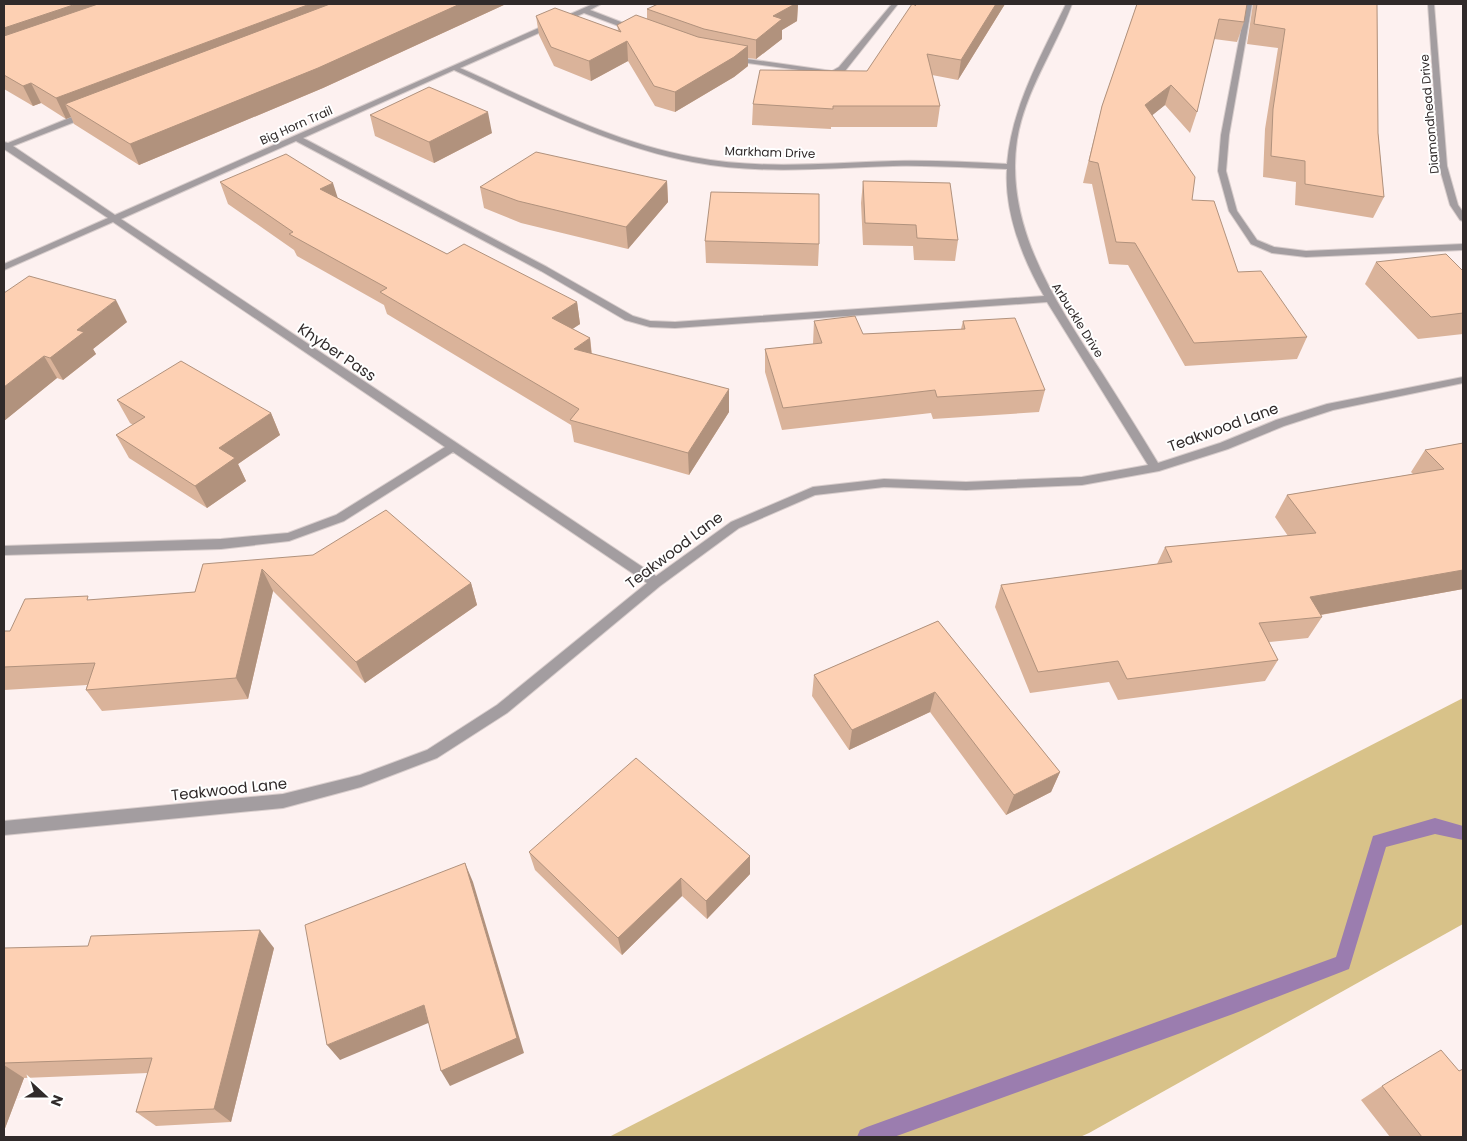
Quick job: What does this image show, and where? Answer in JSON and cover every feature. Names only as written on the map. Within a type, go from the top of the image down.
[{"type":"street","name":"Big Horn Trail","points":[[4,268],[598,4]]},
{"type":"street","points":[[728,58],[787,68],[833,72],[842,69],[894,4]]},
{"type":"street","name":"Arbuckle Drive","points":[[1069,4],[1020,114],[1013,140],[1011,168],[1016,214],[1028,255],[1048,299],[1155,468]]},
{"type":"street","points":[[1249,4],[1225,135],[1222,171],[1233,211],[1254,242],[1272,250],[1306,254],[1463,247]]},
{"type":"street","name":"Diamondhead Drive","points":[[1431,4],[1443,166],[1454,205],[1463,218]]},
{"type":"street","points":[[583,10],[642,32]]},
{"type":"street","name":"Markham Drive","points":[[455,68],[595,131],[636,145],[694,160],[741,166],[799,168],[933,163],[1011,168]]},
{"type":"street","points":[[5,146],[100,110]]},
{"type":"street","points":[[297,138],[544,269],[629,318],[650,324],[675,325],[1048,299]]},
{"type":"street","name":"Khyber Pass","points":[[5,146],[656,583]]},
{"type":"street","name":"Teakwood Lane","points":[[4,828],[283,801],[360,781],[432,754],[502,709],[656,583],[735,525],[813,491],[884,483],[966,486],[1082,481],[1155,468],[1224,446],[1280,423],[1331,407],[1463,380]]},
{"type":"street","points":[[4,551],[221,544],[289,537],[340,518],[453,447]]},
{"type":"shaded area","points":[[1463,698],[1463,924],[1089,1133],[1080,1137],[609,1137]]},
{"type":"building","points":[[4,4],[76,4],[4,28]]},
{"type":"building","points":[[98,4],[310,4],[56,98],[31,83],[23,86],[4,75],[4,36]]},
{"type":"building","points":[[330,4],[460,4],[318,68],[130,144],[65,104]]},
{"type":"building","points":[[658,4],[795,4],[773,16],[782,19],[756,40],[704,29],[647,9]]},
{"type":"building","points":[[912,4],[915,4],[915,6],[917,4],[996,4],[961,60],[927,54],[940,106],[833,106],[833,109],[753,104],[760,70],[867,71]]},
{"type":"building","points":[[1137,4],[1247,4],[1244,22],[1219,19],[1197,112],[1171,85],[1145,105],[1195,177],[1192,200],[1214,201],[1238,272],[1261,271],[1307,337],[1194,343],[1135,243],[1116,242],[1098,163],[1089,161],[1102,106]]},
{"type":"building","points":[[1257,4],[1377,4],[1378,133],[1384,197],[1305,184],[1305,161],[1271,156],[1273,109],[1285,29],[1254,24]]},
{"type":"building","points":[[555,8],[621,32],[617,25],[636,15],[698,37],[748,46],[734,57],[675,92],[654,86],[627,41],[589,61],[551,47],[536,16]]},
{"type":"building","points":[[429,87],[488,112],[429,142],[370,115]]},
{"type":"building","points":[[536,152],[667,181],[626,227],[518,201],[480,187]]},
{"type":"building","points":[[286,154],[333,183],[320,189],[447,254],[464,244],[577,302],[552,318],[590,338],[574,349],[729,389],[688,453],[570,420],[579,409],[380,292],[387,288],[289,234],[293,232],[220,182]]},
{"type":"building","points":[[863,181],[950,183],[958,240],[917,238],[916,225],[865,223]]},
{"type":"building","points":[[711,192],[819,194],[819,244],[705,241]]},
{"type":"building","points":[[1446,254],[1463,271],[1463,313],[1431,317],[1376,262]]},
{"type":"building","points":[[29,276],[116,300],[77,330],[84,332],[50,358],[44,356],[4,387],[4,293]]},
{"type":"building","points":[[855,316],[863,334],[965,329],[963,321],[1015,318],[1045,390],[937,397],[935,390],[783,408],[765,349],[822,343],[814,321]]},
{"type":"building","points":[[181,361],[271,413],[219,448],[235,458],[195,486],[116,435],[145,417],[117,400]]},
{"type":"building","points":[[1463,443],[1463,570],[1310,597],[1322,617],[1259,623],[1278,660],[1127,679],[1118,661],[1038,672],[1001,585],[1172,562],[1165,547],[1316,533],[1287,495],[1444,469],[1425,450]]},
{"type":"building","points":[[386,510],[471,583],[356,662],[262,569],[236,678],[86,690],[95,663],[4,667],[4,631],[10,631],[25,599],[88,596],[87,600],[195,592],[203,564],[313,555]]},
{"type":"building","points":[[938,621],[1060,772],[1014,795],[935,692],[852,730],[814,675]]},
{"type":"building","points":[[636,758],[750,856],[706,901],[681,878],[618,938],[529,852]]},
{"type":"building","points":[[465,863],[517,1038],[441,1071],[424,1005],[327,1045],[305,925]]},
{"type":"building","points":[[260,930],[214,1109],[136,1112],[152,1058],[4,1063],[4,948],[88,946],[91,936]]},
{"type":"building","points":[[1441,1050],[1459,1071],[1463,1069],[1463,1137],[1422,1137],[1382,1086]]},
{"type":"waterway","points":[[867,1137],[1233,1005],[1343,963],[1379,841],[1435,826],[1463,833]]}]
